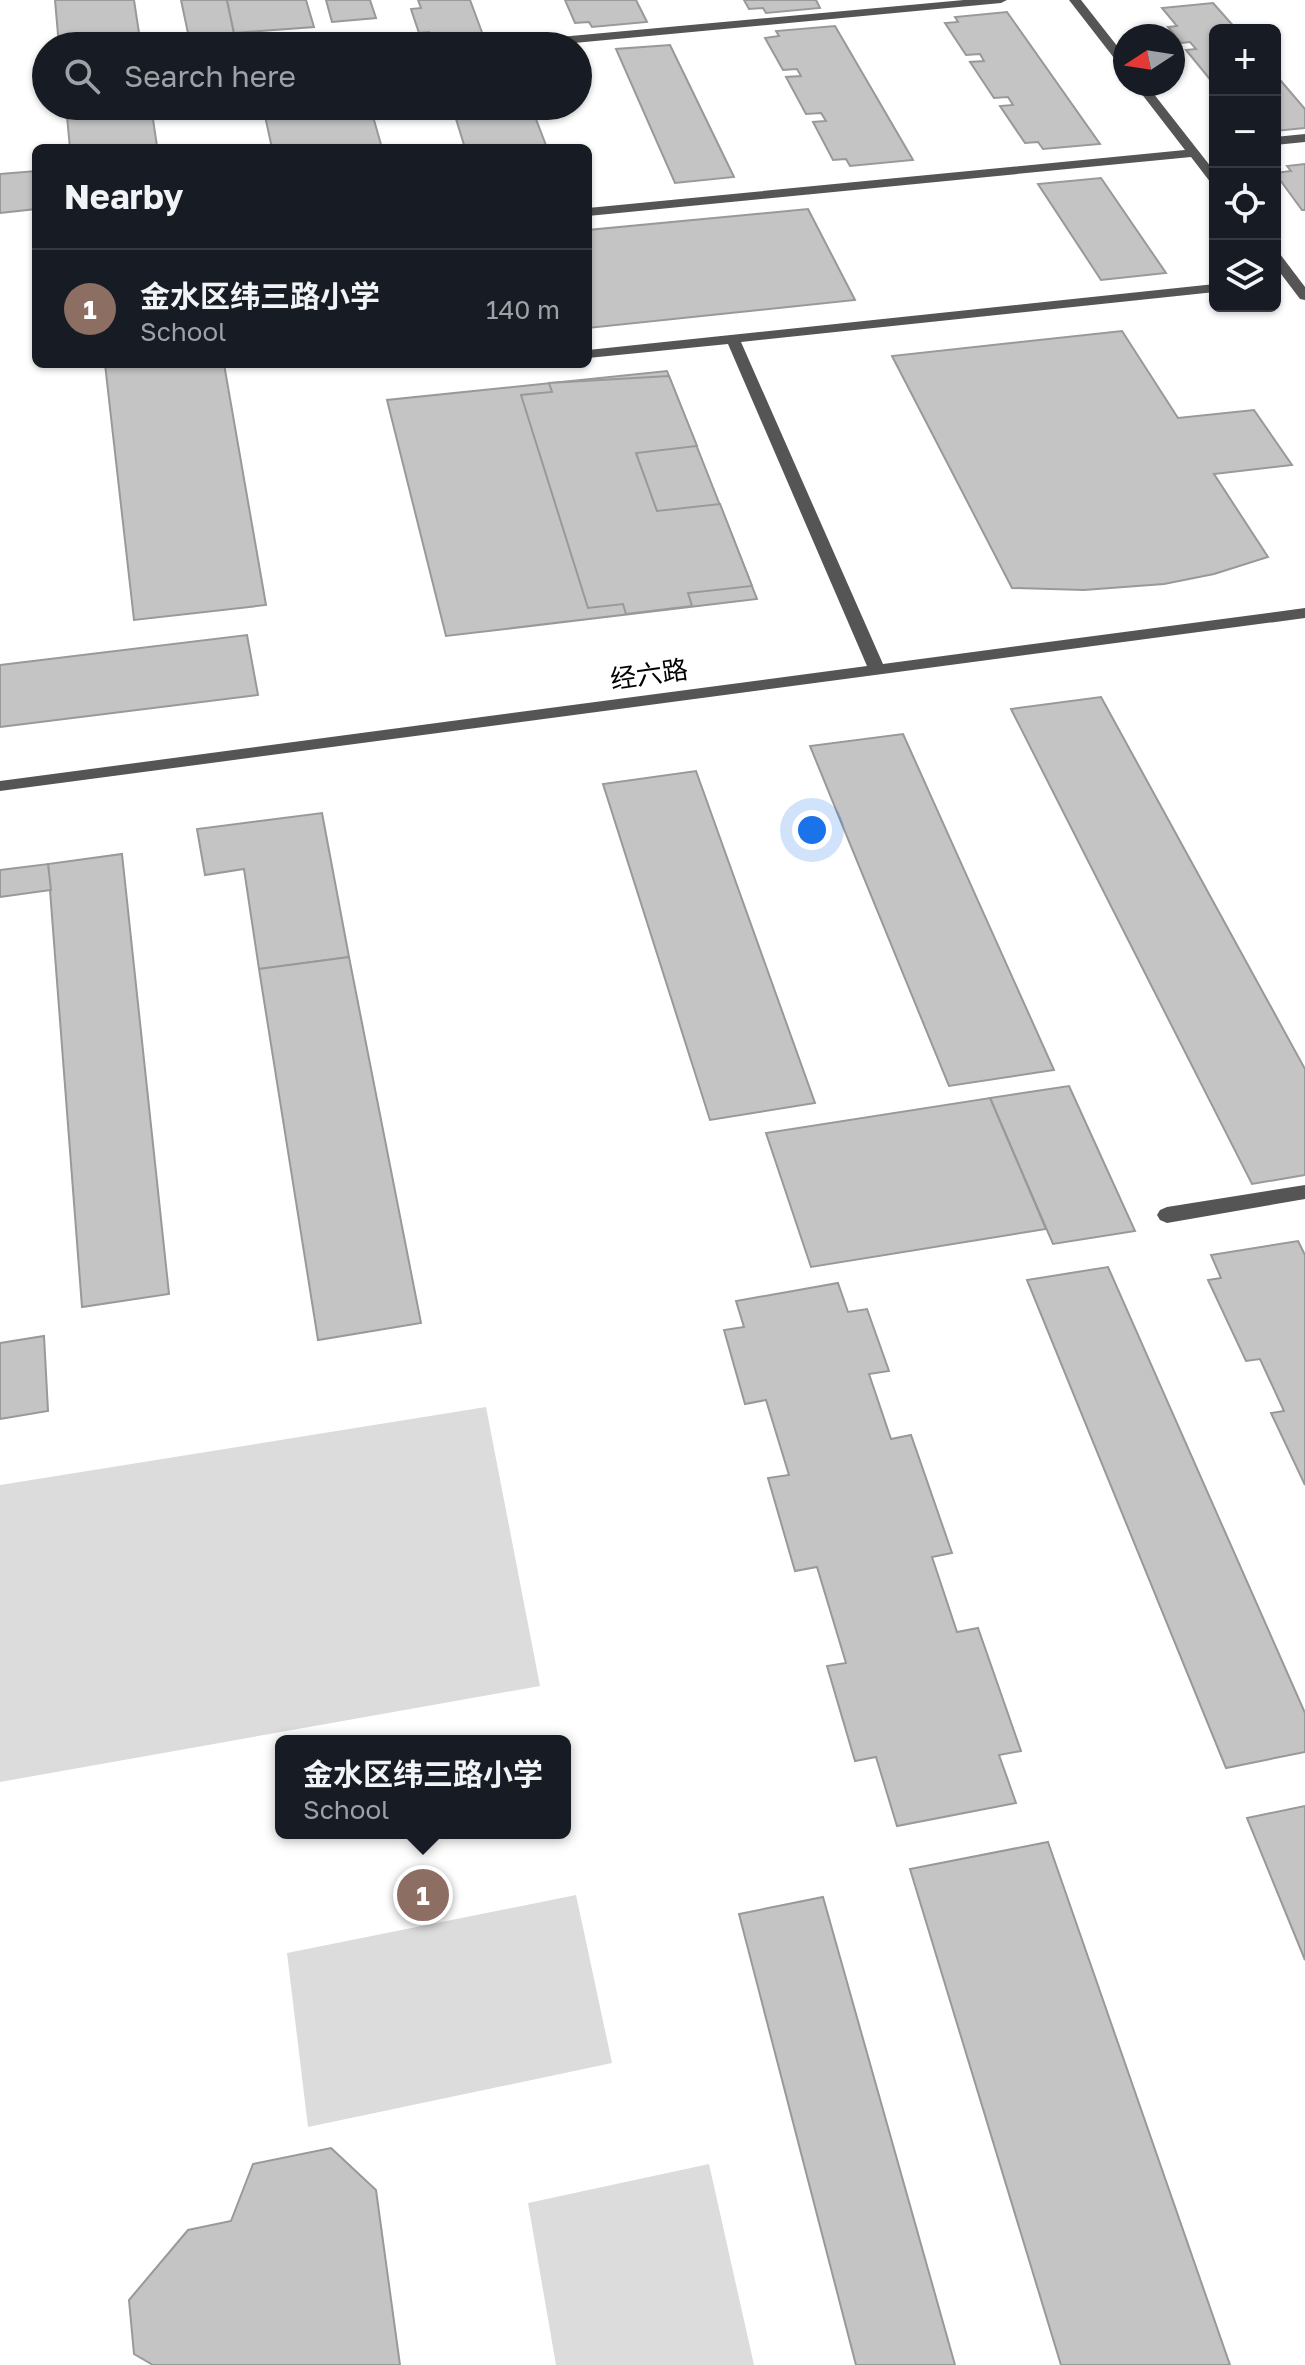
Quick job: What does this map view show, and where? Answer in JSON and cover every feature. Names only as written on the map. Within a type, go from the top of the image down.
[{"type":"street","points":[[592,38],[1001,0]]},
{"type":"street","points":[[1075,0],[1113,49]]},
{"type":"street","points":[[1150,96],[1196,150],[1209,171]]},
{"type":"street","points":[[1281,140],[1305,138]]},
{"type":"street","points":[[592,212],[1196,150]]},
{"type":"street","points":[[1281,265],[1305,296]]},
{"type":"street","points":[[1281,281],[1293,280]]},
{"type":"street","points":[[592,354],[1209,289]]},
{"type":"street","points":[[733,339],[877,670]]},
{"type":"street","name":"经六路","points":[[0,786],[1305,613]]},
{"type":"street","points":[[1167,1215],[1305,1192]]},
{"type":"shaded area","points":[[486,1407],[540,1686],[0,1782],[0,1485]]},
{"type":"shaded area","points":[[576,1895],[612,2063],[308,2127],[287,1953]]},
{"type":"shaded area","points":[[709,2164],[754,2365],[556,2365],[528,2203]]},
{"type":"building","points":[[55,0],[134,0],[139,32],[58,32]]},
{"type":"building","points":[[181,0],[227,0],[234,32],[188,32]]},
{"type":"building","points":[[227,0],[306,0],[314,27],[247,32],[234,32]]},
{"type":"building","points":[[326,0],[370,0],[376,18],[332,22]]},
{"type":"building","points":[[418,0],[470,0],[482,32],[419,32],[411,9],[421,8]]},
{"type":"building","points":[[565,0],[636,0],[647,22],[592,27],[589,22],[575,23]]},
{"type":"building","points":[[744,0],[816,0],[820,8],[766,13],[763,8],[749,9]]},
{"type":"building","points":[[1213,3],[1232,24],[1209,24],[1209,78],[1186,50],[1196,49],[1190,42],[1185,43],[1185,24],[1175,24],[1162,8]]},
{"type":"building","points":[[1007,12],[1100,144],[1043,149],[1038,142],[1025,143],[1000,106],[1013,105],[1008,97],[994,98],[970,62],[984,61],[980,54],[966,55],[945,23],[958,22],[955,17]]},
{"type":"building","points":[[835,26],[913,160],[850,166],[846,159],[833,160],[813,122],[826,121],[821,113],[806,114],[786,77],[801,76],[797,69],[783,70],[765,38],[779,36],[776,31]]},
{"type":"building","points":[[670,45],[734,177],[675,183],[616,49]]},
{"type":"building","points":[[1281,81],[1305,109],[1305,128],[1281,130]]},
{"type":"building","points":[[67,120],[153,120],[157,144],[70,144]]},
{"type":"building","points":[[266,120],[374,120],[381,144],[271,144]]},
{"type":"building","points":[[456,120],[536,120],[545,144],[464,144]]},
{"type":"building","points":[[1305,164],[1305,210],[1281,181],[1281,172],[1291,171],[1287,166]]},
{"type":"building","points":[[32,171],[32,209],[0,213],[0,174]]},
{"type":"building","points":[[1101,178],[1166,273],[1101,280],[1038,184]]},
{"type":"building","points":[[808,209],[855,300],[592,328],[592,230]]},
{"type":"building","points":[[1122,331],[1178,418],[1254,410],[1292,465],[1214,474],[1268,557],[1214,574],[1164,584],[1084,590],[1012,588],[892,356]]},
{"type":"building","points":[[105,368],[225,368],[266,605],[134,620]]},
{"type":"building","points":[[667,371],[757,599],[446,636],[387,400]]},
{"type":"building","points":[[669,376],[697,446],[636,453],[657,511],[720,504],[752,586],[688,593],[692,606],[626,614],[623,604],[588,608],[521,395],[552,392],[549,383]]},
{"type":"building","points":[[247,635],[258,695],[0,727],[0,665]]},
{"type":"building","points":[[1101,697],[1305,1069],[1305,1175],[1252,1184],[1011,709]]},
{"type":"building","points":[[903,734],[1054,1070],[949,1086],[810,746]]},
{"type":"building","points":[[696,771],[815,1103],[710,1120],[603,784]]},
{"type":"building","points":[[322,813],[349,957],[259,969],[244,869],[205,875],[197,829]]},
{"type":"building","points":[[122,854],[169,1294],[82,1307],[48,864]]},
{"type":"building","points":[[48,864],[51,890],[0,897],[0,870]]},
{"type":"building","points":[[349,957],[421,1323],[318,1340],[259,969]]},
{"type":"building","points":[[1069,1086],[1135,1231],[1053,1244],[990,1098]]},
{"type":"building","points":[[990,1098],[1046,1229],[811,1267],[766,1133]]},
{"type":"building","points":[[1298,1241],[1305,1255],[1305,1485],[1271,1413],[1284,1411],[1260,1359],[1246,1361],[1208,1280],[1221,1278],[1211,1255]]},
{"type":"building","points":[[1108,1267],[1305,1713],[1305,1752],[1226,1768],[1027,1280]]},
{"type":"building","points":[[838,1283],[848,1312],[867,1309],[889,1371],[869,1374],[891,1439],[911,1435],[952,1553],[932,1557],[957,1632],[978,1628],[1021,1751],[999,1755],[1016,1803],[897,1826],[876,1757],[855,1761],[827,1666],[846,1663],[817,1567],[795,1571],[768,1478],[789,1475],[766,1400],[745,1404],[724,1330],[744,1327],[736,1301]]},
{"type":"building","points":[[44,1336],[48,1411],[0,1419],[0,1343]]},
{"type":"building","points":[[1305,1806],[1305,1960],[1247,1818]]},
{"type":"building","points":[[1048,1842],[1230,2365],[1061,2365],[910,1869]]},
{"type":"building","points":[[823,1897],[955,2365],[856,2365],[739,1914]]},
{"type":"building","points":[[331,2148],[376,2190],[400,2365],[153,2365],[134,2354],[129,2300],[188,2230],[231,2221],[253,2164]]},
{"type":"place","name":"金水区纬三路小学","points":[[423,1895]]}]
